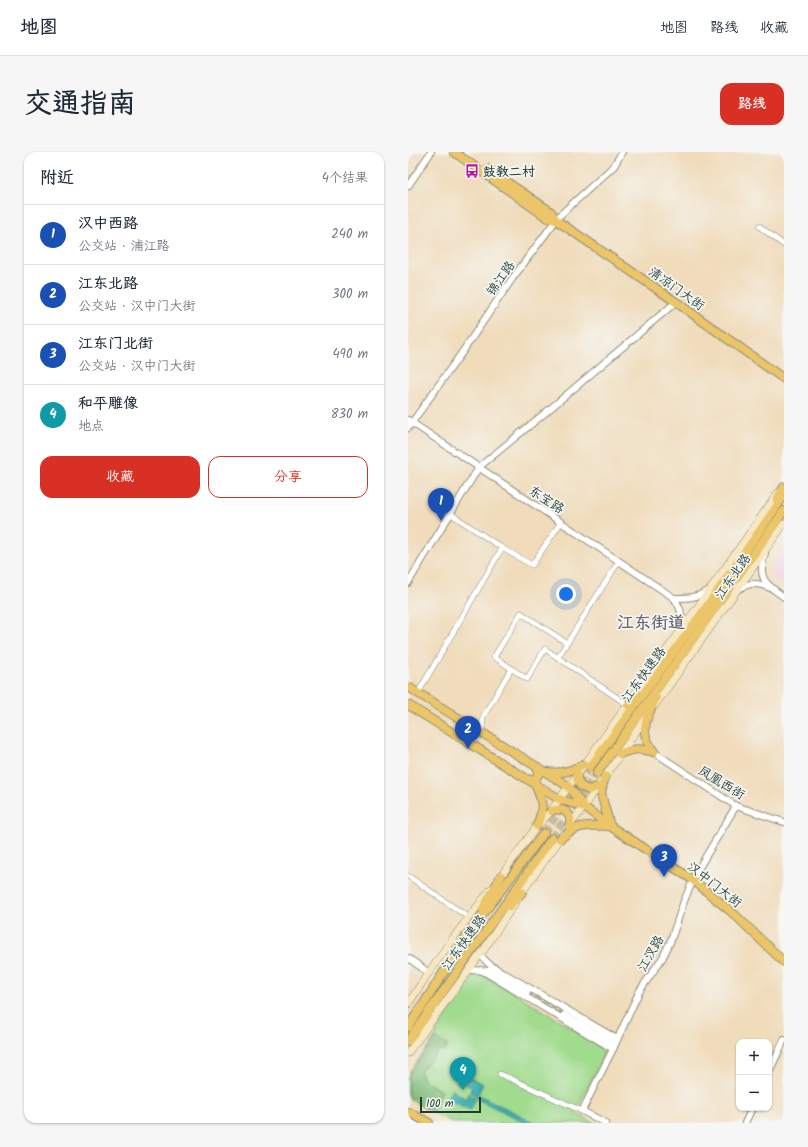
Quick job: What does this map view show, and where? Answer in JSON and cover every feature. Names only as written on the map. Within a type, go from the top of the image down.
[{"type":"main road","name":"清凉门大街","points":[[454,152],[548,218],[556,220],[676,302],[784,379]]},
{"type":"main road","name":"清凉门大街","points":[[463,152],[552,212],[556,220]]},
{"type":"main road","points":[[765,523],[784,486]]},
{"type":"main road","name":"江东北路","points":[[408,1004],[428,972],[468,917],[501,876],[537,826],[551,810],[577,773],[587,766],[628,705],[784,486]]},
{"type":"main road","name":"江东快速路","points":[[587,766],[660,671],[784,496]]},
{"type":"main road","name":"江东快速路","points":[[601,774],[667,676],[784,511]]},
{"type":"main road","points":[[772,528],[784,516]]},
{"type":"main road","name":"江东北路","points":[[408,1053],[485,948],[556,838],[570,825],[584,807],[597,787],[601,774],[620,754],[784,524]]},
{"type":"main road","points":[[628,705],[660,671]]},
{"type":"main road","points":[[654,752],[645,737],[645,725],[648,715],[667,676]]},
{"type":"main road","name":"汉中门大街","points":[[408,687],[568,786],[584,807],[610,826],[693,880],[735,915],[784,962]]},
{"type":"main road","name":"汉中门大街","points":[[408,705],[559,799],[584,807]]},
{"type":"main road","points":[[620,754],[633,749],[654,752]]},
{"type":"main road","points":[[537,826],[543,804],[531,782],[537,777],[540,769],[564,773],[587,766]]},
{"type":"main road","points":[[577,773],[579,785],[589,790],[597,787]]},
{"type":"main road","points":[[556,838],[570,830],[580,827],[610,826],[601,792],[601,774]]},
{"type":"main road","points":[[551,810],[560,809],[568,812],[570,817],[570,825]]},
{"type":"main road","name":"江东快速路","points":[[408,1027],[466,937],[544,832]]},
{"type":"main road","name":"江东快速路","points":[[408,1041],[489,927],[556,838]]},
{"type":"main road","points":[[466,937],[501,876]]},
{"type":"main road","points":[[489,927],[522,892]]},
{"type":"main road","points":[[410,1113],[429,1123]]},
{"type":"street","points":[[408,186],[432,152]]},
{"type":"street","name":"锦江路","points":[[408,428],[410,421],[463,351],[512,278],[559,216],[614,166],[622,152]]},
{"type":"street","points":[[758,226],[784,245]]},
{"type":"street","points":[[408,583],[479,467],[676,302]]},
{"type":"street","name":"东宝路","points":[[410,421],[674,598]]},
{"type":"street","points":[[451,514],[502,548],[532,565],[562,522]]},
{"type":"street","points":[[418,693],[502,548]]},
{"type":"street","points":[[767,548],[761,572],[771,588]]},
{"type":"street","points":[[558,657],[619,561]]},
{"type":"street","points":[[738,590],[747,584],[753,583],[771,588],[784,597]]},
{"type":"street","points":[[674,598],[690,598],[701,595],[711,589]]},
{"type":"street","points":[[674,598],[678,603],[683,619],[682,629]]},
{"type":"street","points":[[567,642],[521,613],[494,657],[527,679],[545,649],[628,705]]},
{"type":"street","points":[[482,733],[483,717],[511,669]]},
{"type":"street","name":"凤凰西街","points":[[654,752],[736,806],[784,822]]},
{"type":"street","name":"江汊路","points":[[582,1111],[615,1044],[638,992],[662,957],[671,940],[684,901],[693,880],[736,806]]},
{"type":"street","points":[[408,876],[468,917]]},
{"type":"street","points":[[485,948],[484,959],[491,971]]},
{"type":"street","points":[[408,958],[428,972]]},
{"type":"street","points":[[484,959],[490,966],[529,994],[538,1004],[548,1010],[562,1013]]},
{"type":"street","points":[[469,970],[491,971],[529,994]]},
{"type":"street","points":[[481,970],[529,994],[544,997],[552,1002],[562,1013],[615,1044]]},
{"type":"street","points":[[538,1004],[536,1000],[538,997],[544,997]]},
{"type":"street","points":[[548,1010],[553,1008],[554,1005],[552,1002]]},
{"type":"street","points":[[772,1066],[784,1040]]},
{"type":"street","points":[[500,1074],[606,1123]]},
{"type":"street","points":[[745,1123],[751,1111]]},
{"type":"shaded area","points":[[784,547],[784,585],[769,574]]},
{"type":"green space","points":[[476,972],[482,973],[599,1045],[603,1050],[603,1056],[575,1113],[595,1123],[454,1123],[410,1099],[408,1094],[408,1077],[411,1070],[435,1038],[437,1031]]},
{"type":"green space","points":[[435,1038],[448,1046],[445,1051],[440,1050],[421,1070],[422,1079],[442,1091],[432,1112],[410,1099],[408,1094],[408,1077],[411,1070]]},
{"type":"water","points":[[460,1073],[483,1084],[477,1096],[470,1092],[472,1087],[461,1082],[460,1084],[456,1082]]},
{"type":"water","points":[[452,1089],[466,1099],[469,1094],[476,1098],[470,1110],[447,1099]]},
{"type":"water","points":[[479,1095],[536,1123],[526,1123],[481,1101],[477,1099]]},
{"type":"tunnel","points":[[544,833],[590,767]]},
{"type":"tunnel","points":[[552,838],[597,773]]},
{"type":"tunnel","points":[[527,993],[564,1015]]},
{"type":"place","name":"鼓教二村","points":[[472,171]]},
{"type":"place","name":"汉中西路","points":[[441,521]]},
{"type":"place","name":"江东北路","points":[[468,749]]},
{"type":"place","name":"江东门北街","points":[[664,877]]},
{"type":"place","name":"和平雕像","points":[[463,1090]]},
{"type":"district","name":"江东街道","points":[[651,622]]}]
